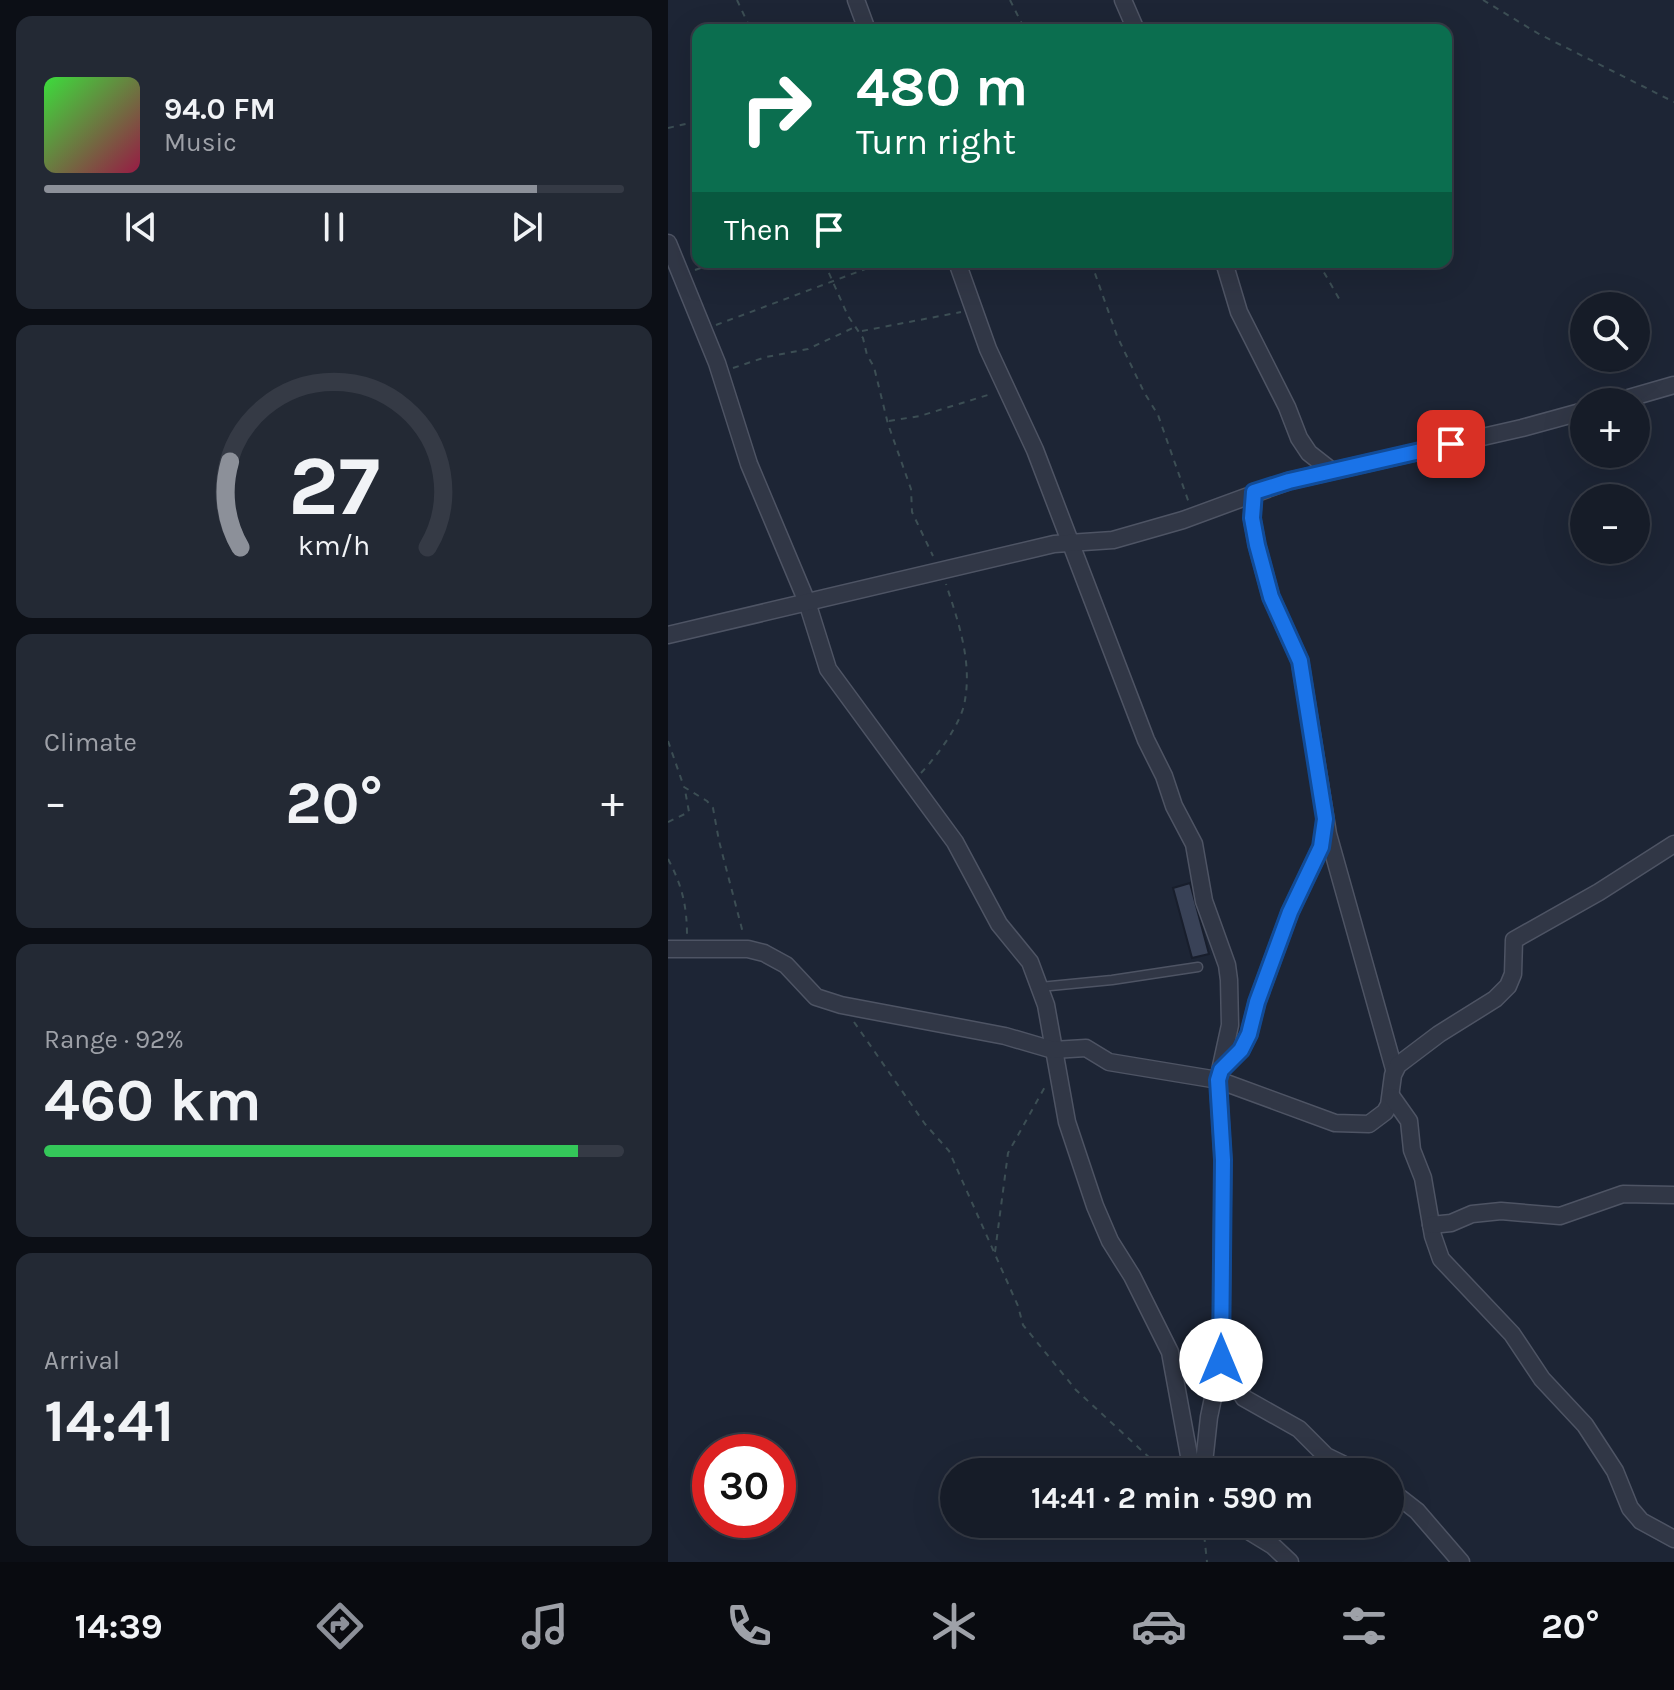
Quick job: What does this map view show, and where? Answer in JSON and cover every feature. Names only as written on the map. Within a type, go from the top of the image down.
[{"type":"street","points":[[856,0],[865,24]]},
{"type":"street","points":[[1123,0],[1133,24]]},
{"type":"street","points":[[668,243],[720,373],[749,464],[807,602],[828,669],[955,842],[999,924],[1030,962],[1046,1005],[1067,1122],[1095,1206],[1110,1241],[1132,1276],[1170,1352],[1189,1458]]},
{"type":"street","points":[[959,268],[974,311],[1035,450],[1146,740],[1194,844],[1204,901],[1228,972],[1230,1025],[1219,1075],[1223,1160],[1221,1360],[1205,1458]]},
{"type":"street","points":[[1226,268],[1239,312],[1287,407],[1299,438],[1309,453],[1332,471]]},
{"type":"street","points":[[1650,392],[1674,385]]},
{"type":"street","points":[[668,635],[1070,542],[1113,540],[1193,516],[1254,492],[1570,415]]},
{"type":"street","points":[[668,949],[748,949],[779,960],[816,997],[841,1005],[1005,1036],[1055,1059],[1086,1048],[1109,1062],[1219,1075],[1309,1114],[1347,1124],[1369,1124],[1376,1120],[1385,1112],[1392,1097],[1394,1069],[1325,819],[1300,661],[1271,597],[1257,545],[1252,518],[1254,492]]},
{"type":"street","points":[[1219,1075],[1241,1050],[1249,1034],[1257,1002],[1290,912],[1321,847],[1325,819]]},
{"type":"street","points":[[1394,1069],[1439,1034],[1495,999],[1508,986],[1513,974],[1514,940],[1599,892],[1674,844]]},
{"type":"street","points":[[1392,1097],[1409,1121],[1412,1150],[1426,1192],[1437,1249],[1446,1266],[1512,1334],[1542,1379],[1599,1443],[1630,1508],[1641,1521],[1674,1539]]},
{"type":"street","points":[[1431,1225],[1451,1223],[1472,1214],[1501,1211],[1560,1216],[1623,1194],[1674,1195]]},
{"type":"street","points":[[1221,1360],[1233,1384],[1247,1400],[1299,1429],[1330,1458]]},
{"type":"street","points":[[1404,1501],[1417,1511],[1461,1562]]},
{"type":"street","points":[[1260,1538],[1290,1562]]},
{"type":"lane","points":[[1040,987],[1198,967]]},
{"type":"path","points":[[737,0],[748,24]]},
{"type":"path","points":[[1010,0],[1021,24]]},
{"type":"path","points":[[1483,0],[1539,34],[1674,102]]},
{"type":"path","points":[[668,128],[692,122]]},
{"type":"path","points":[[681,275],[700,268]]},
{"type":"path","points":[[827,268],[848,316],[859,331],[879,381],[887,421],[911,489],[912,512],[941,572],[965,651],[965,701],[943,747],[911,783]]},
{"type":"path","points":[[704,331],[745,312],[867,268]]},
{"type":"path","points":[[1093,268],[1117,336],[1158,415],[1193,516]]},
{"type":"path","points":[[1321,268],[1341,302]]},
{"type":"path","points":[[859,331],[895,326],[925,317],[974,311]]},
{"type":"path","points":[[720,373],[766,357],[808,349],[856,327]]},
{"type":"path","points":[[887,421],[920,416],[1007,389]]},
{"type":"path","points":[[668,741],[689,812],[668,822]]},
{"type":"path","points":[[684,787],[713,808],[732,895],[748,949]]},
{"type":"path","points":[[668,859],[686,900],[687,949]]},
{"type":"path","points":[[841,1005],[925,1124],[949,1151],[995,1253],[1023,1325],[1076,1390],[1150,1458]]},
{"type":"path","points":[[995,1253],[1008,1153],[1055,1059]]},
{"type":"path","points":[[1204,1538],[1207,1562]]},
{"type":"building","points":[[1190,883],[1209,954],[1192,958],[1173,888]]},
{"type":"route","points":[[1221,1360],[1223,1160],[1218,1080],[1221,1070],[1241,1050],[1249,1034],[1257,1002],[1290,912],[1321,847],[1325,819],[1304,679],[1300,661],[1271,597],[1257,545],[1252,518],[1254,492],[1289,481],[1451,444]]}]
